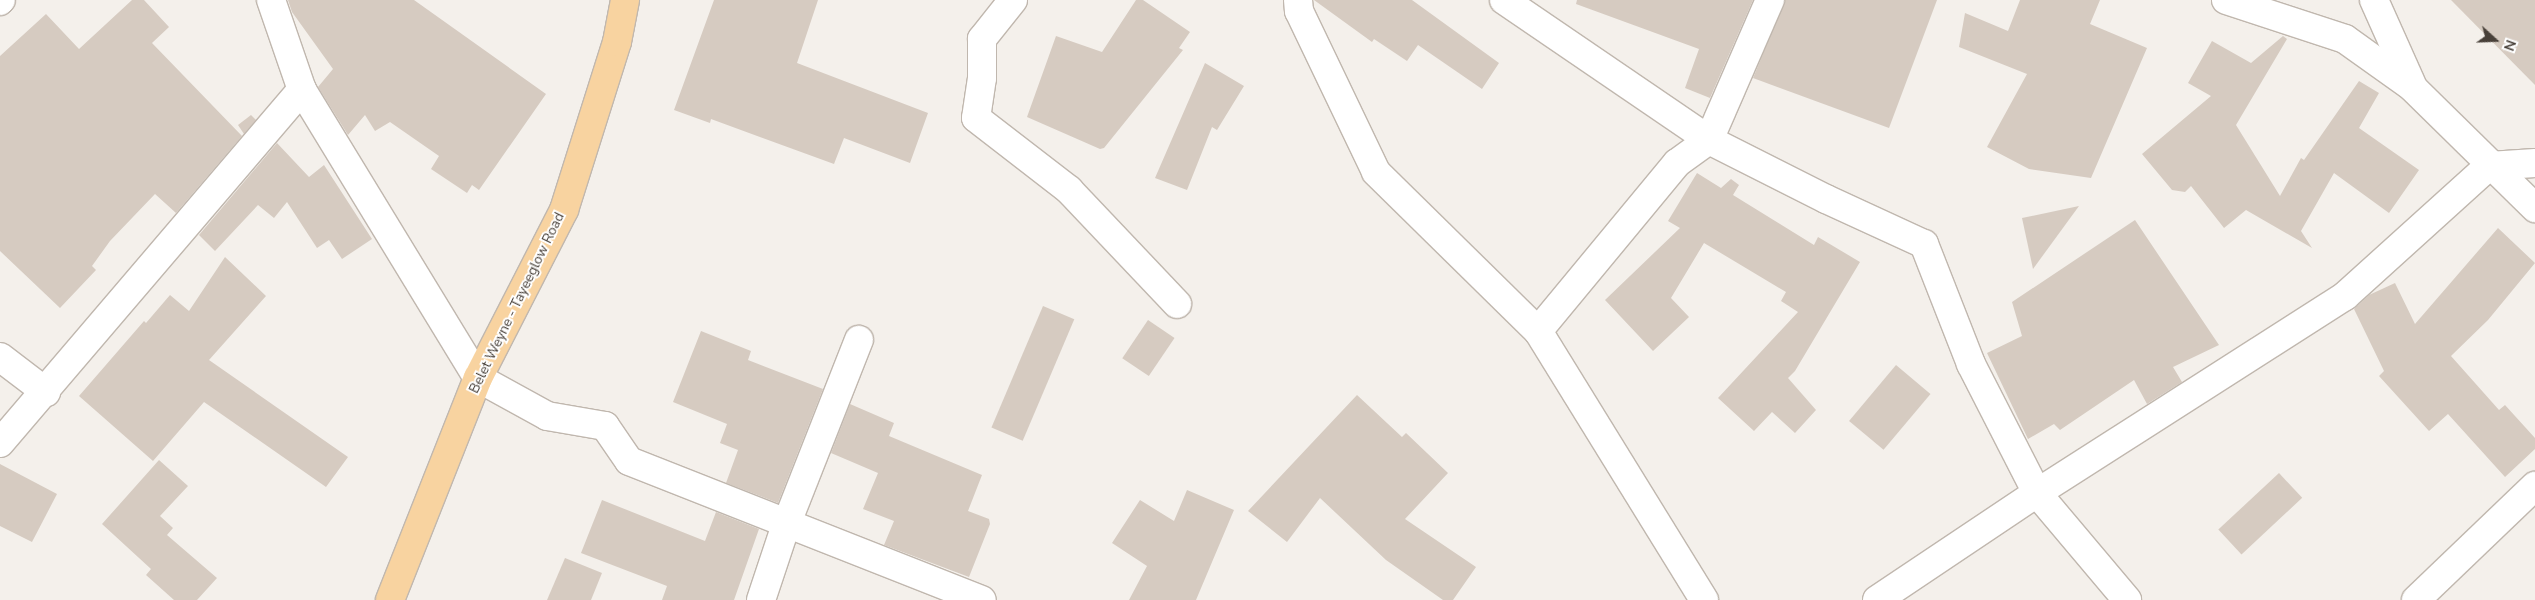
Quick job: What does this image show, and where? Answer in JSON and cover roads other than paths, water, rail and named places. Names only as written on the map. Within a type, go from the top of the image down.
[{"type":"main road","name":"Belet Weyne - Tayeeglow Road","points":[[390,600],[478,378],[564,210],[617,42],[625,0]]},
{"type":"street","points":[[271,0],[302,90],[478,378],[547,416],[605,426],[629,461],[786,525],[982,600]]},
{"type":"street","points":[[1013,0],[982,39],[982,78],[976,118],[1069,190],[1177,304]]},
{"type":"street","points":[[1298,0],[1299,12],[1376,172],[1538,331],[1704,600]]},
{"type":"street","points":[[1504,0],[1709,140],[1826,200],[1924,244],[1972,364],[2037,493],[2127,600]]},
{"type":"street","points":[[1538,331],[1677,163],[1709,140],[1770,0]]},
{"type":"street","points":[[2226,0],[2345,39],[2412,86],[2489,166],[2535,208]]},
{"type":"street","points":[[2374,0],[2412,86]]},
{"type":"street","points":[[0,443],[46,392],[302,90]]},
{"type":"street","points":[[1877,600],[2037,493],[2345,296],[2489,166],[2535,163]]},
{"type":"street","points":[[761,600],[786,525],[859,340]]},
{"type":"street","points":[[0,357],[46,392]]},
{"type":"street","points":[[2416,600],[2535,486]]}]
